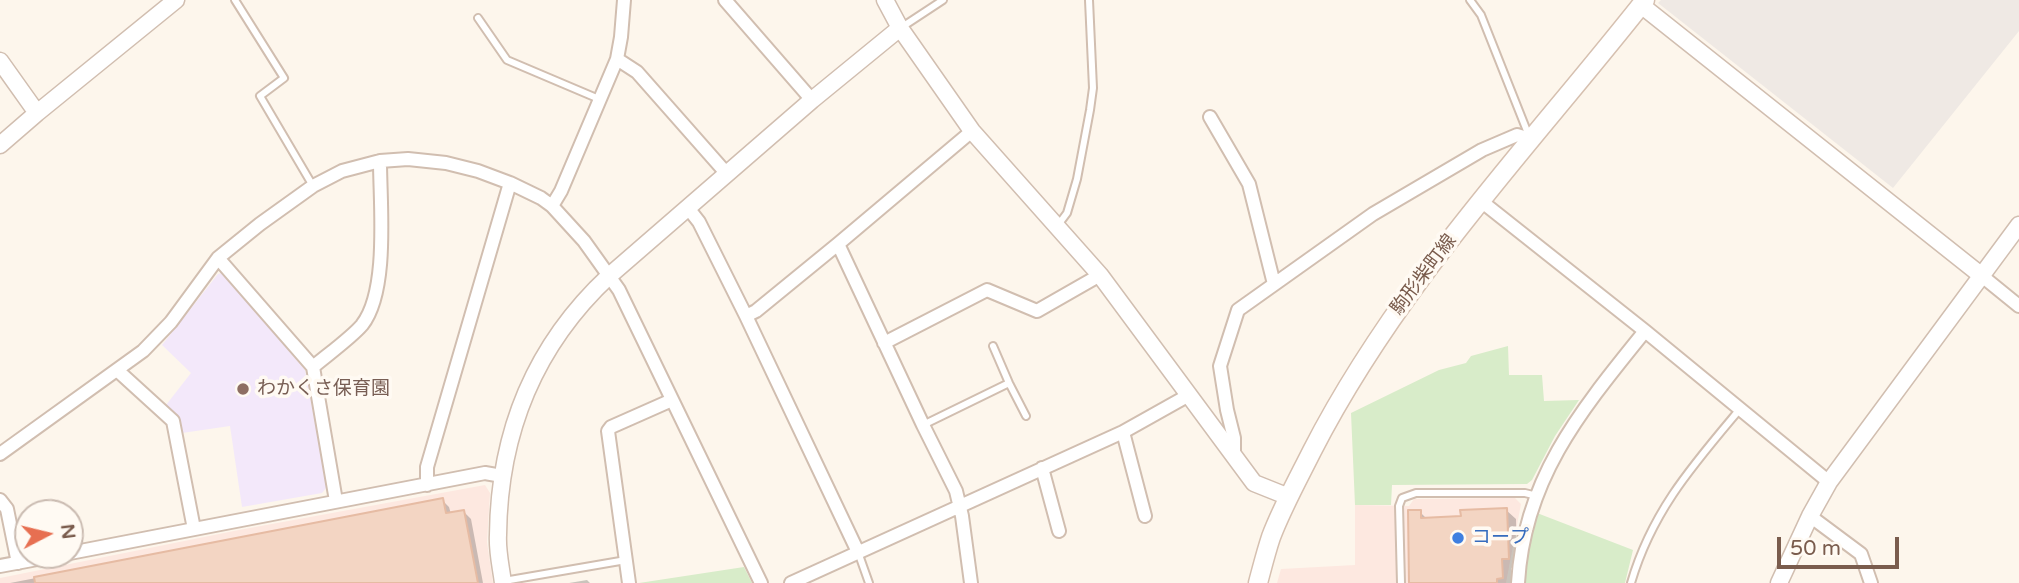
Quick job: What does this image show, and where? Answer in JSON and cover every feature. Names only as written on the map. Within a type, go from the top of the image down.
[{"type":"main road","name":"駒形柴町線","points":[[1258,583],[1271,538],[1289,497],[1324,427],[1378,336],[1530,139],[1643,2]]},
{"type":"street","points":[[0,145],[176,0]]},
{"type":"street","points":[[552,206],[561,191],[617,59],[624,0]]},
{"type":"street","points":[[725,0],[812,100]]},
{"type":"street","points":[[885,0],[900,28],[972,131],[1100,275],[1254,482],[1289,497]]},
{"type":"street","points":[[1643,2],[2019,306]]},
{"type":"street","points":[[503,582],[498,537],[505,456],[520,406],[538,367],[561,330],[609,276],[812,100],[900,28]]},
{"type":"street","points":[[617,59],[636,72],[727,174]]},
{"type":"street","points":[[0,61],[37,113]]},
{"type":"street","points":[[1210,117],[1249,184],[1274,284]]},
{"type":"street","points":[[746,316],[756,311],[838,244],[972,131]]},
{"type":"street","points":[[1234,456],[1234,438],[1220,366],[1238,310],[1373,214],[1482,150],[1517,135],[1530,139]]},
{"type":"street","points":[[0,454],[155,340],[218,258],[313,186],[342,171],[380,161],[428,160],[478,171],[541,198],[552,206],[583,241],[619,290],[761,583]]},
{"type":"street","points":[[313,367],[362,325],[373,306],[380,261],[380,161]]},
{"type":"street","points":[[427,485],[427,467],[510,183]]},
{"type":"street","points":[[1481,201],[1829,482]]},
{"type":"street","points":[[688,208],[699,222],[746,316],[858,552]]},
{"type":"street","points":[[1779,583],[1829,482],[2019,225]]},
{"type":"street","points":[[838,244],[922,425],[956,491],[971,583]]},
{"type":"street","points":[[218,258],[313,367],[336,501]]},
{"type":"street","points":[[884,343],[988,290],[1037,311],[1100,275]]},
{"type":"street","points":[[1518,583],[1519,564],[1537,496],[1557,450],[1582,411],[1644,331]]},
{"type":"street","points":[[117,370],[173,421],[194,529]]},
{"type":"street","points":[[791,583],[1123,432],[1189,395]]},
{"type":"street","points":[[629,583],[608,432],[611,427],[672,400]]},
{"type":"street","points":[[1123,432],[1145,516]]},
{"type":"street","points":[[1042,468],[1059,531]]},
{"type":"street","points":[[84,550],[485,473],[502,476]]},
{"type":"street","points":[[0,500],[7,509],[14,543]]},
{"type":"street","points":[[1810,516],[1861,554],[1871,583]]},
{"type":"lane","points":[[235,0],[284,78],[260,96],[313,186]]},
{"type":"lane","points":[[900,28],[943,0]]},
{"type":"lane","points":[[1057,226],[1067,213],[1077,179],[1090,110],[1093,88],[1089,0]]},
{"type":"lane","points":[[1470,0],[1481,15],[1530,139]]},
{"type":"lane","points":[[478,19],[507,60],[599,99]]},
{"type":"lane","points":[[993,346],[1026,416]]},
{"type":"lane","points":[[922,425],[1009,383]]},
{"type":"lane","points":[[1631,583],[1658,517],[1690,469],[1740,409]]},
{"type":"lane","points":[[1401,583],[1399,506],[1402,498],[1416,493],[1525,493],[1537,496]]},
{"type":"lane","points":[[858,552],[869,583]]},
{"type":"lane","points":[[503,582],[626,560]]},
{"type":"shaded area","points":[[1661,0],[2019,0],[2019,31],[1893,188],[1658,3]]},
{"type":"shaded area","name":"わかくさ保育園","points":[[223,273],[305,370],[327,487],[322,493],[242,507],[230,426],[182,433],[180,420],[166,405],[191,373],[162,345],[218,274]]},
{"type":"shaded area","points":[[485,485],[490,493],[487,542],[493,583],[0,583],[0,578],[45,569],[84,569],[84,561]]},
{"type":"shaded area","points":[[1515,498],[1521,504],[1506,583],[1277,583],[1281,569],[1355,565],[1355,505],[1409,506],[1414,499]]},
{"type":"green space","points":[[1508,346],[1509,375],[1542,375],[1544,401],[1579,400],[1555,436],[1532,480],[1527,484],[1392,485],[1391,505],[1355,505],[1351,413],[1439,370],[1466,363],[1471,356]]},
{"type":"green space","points":[[1537,513],[1633,550],[1625,583],[1522,583]]},
{"type":"green space","points":[[744,567],[752,583],[639,583]]},
{"type":"building","points":[[443,498],[446,513],[464,510],[478,583],[35,583],[34,577]]},
{"type":"building","name":"コープ","points":[[1507,508],[1509,559],[1502,559],[1503,578],[1497,579],[1497,583],[1409,583],[1408,510],[1421,510],[1421,518],[1461,516],[1460,510]]},
{"type":"place","name":"わかくさ保育園","points":[[243,389]]},
{"type":"place","name":"コープ","points":[[1458,538]]}]
